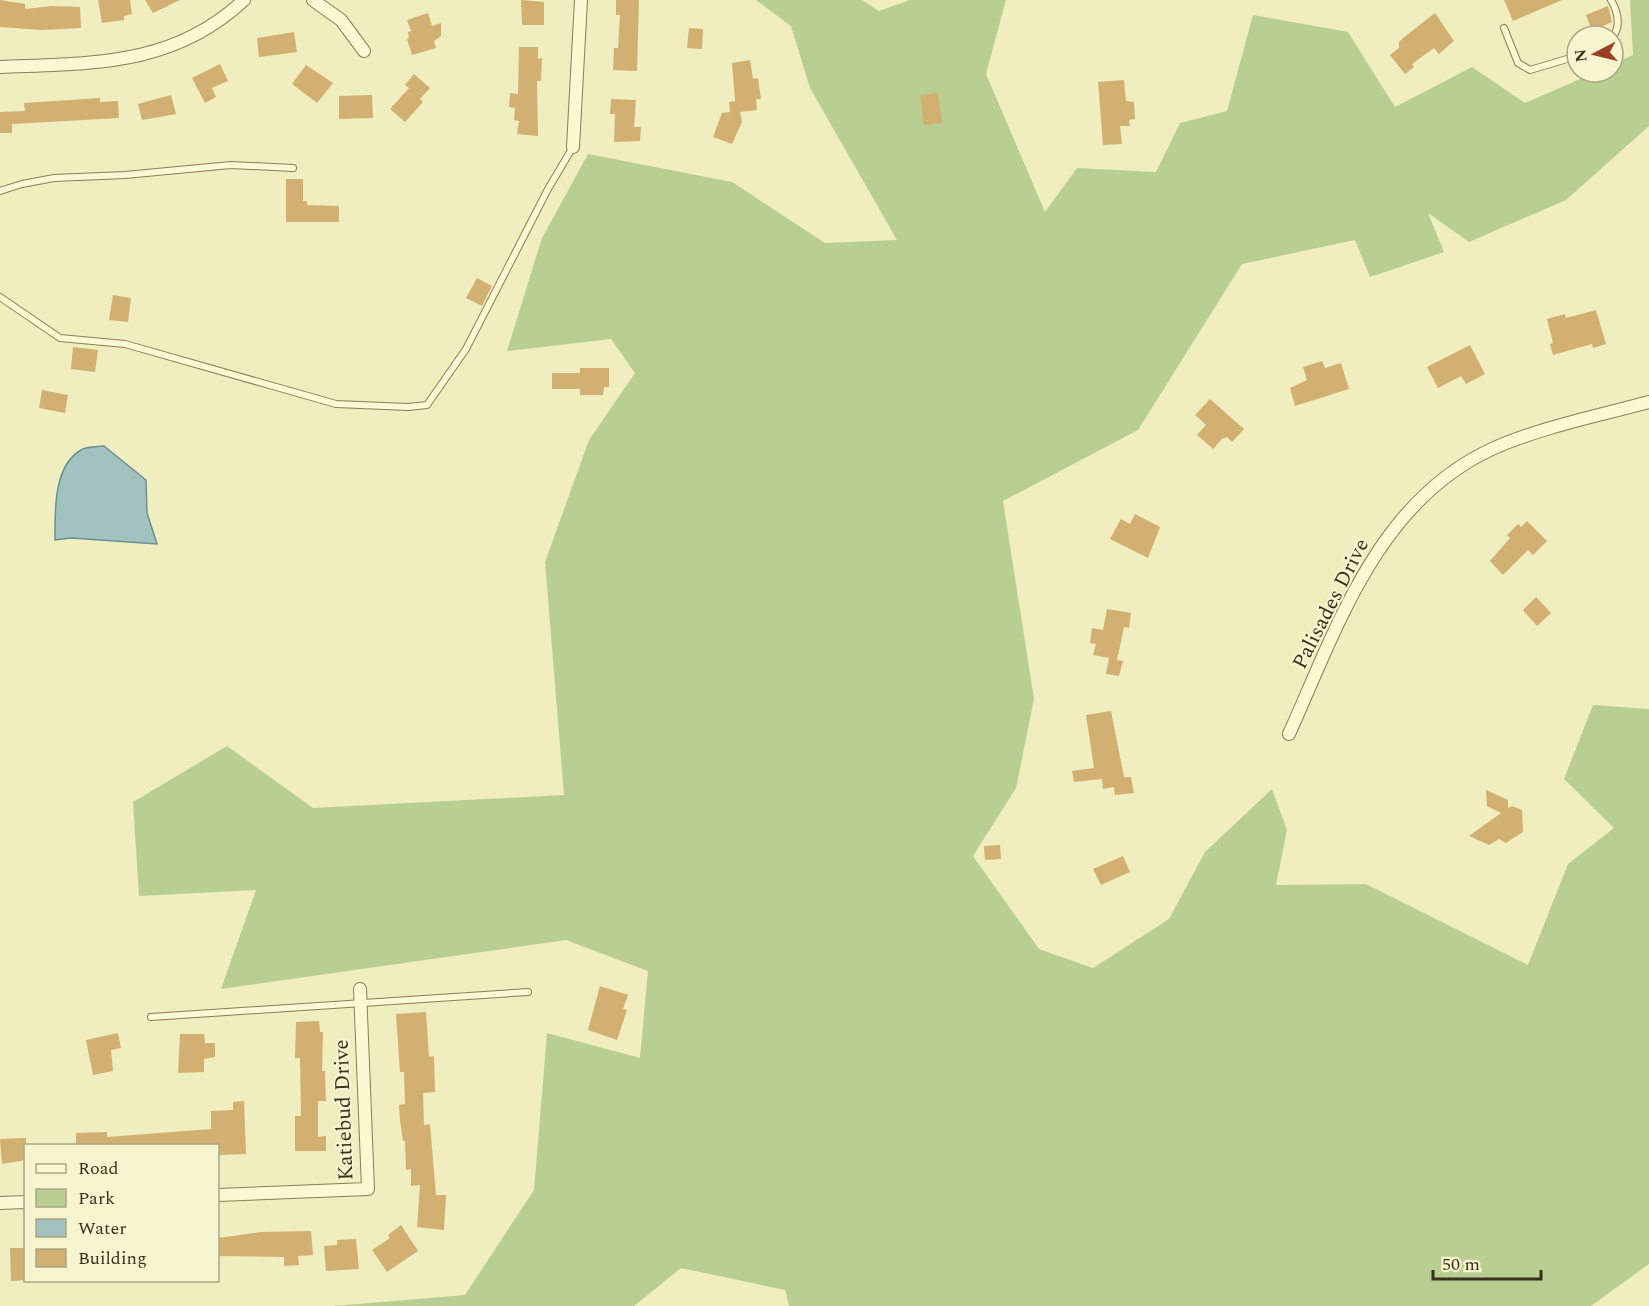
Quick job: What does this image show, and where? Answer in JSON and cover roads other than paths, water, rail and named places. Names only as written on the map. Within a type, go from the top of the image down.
[{"type":"street","points":[[0,67],[109,62],[158,52],[207,29],[244,0]]},
{"type":"street","points":[[314,0],[342,20],[364,51]]},
{"type":"street","points":[[573,147],[580,0]]},
{"type":"street","name":"Palisades Drive","points":[[1288,734],[1369,563],[1393,528],[1415,503],[1440,481],[1491,449],[1522,437],[1649,402]]},
{"type":"street","name":"Katiebud Drive","points":[[219,1195],[368,1189],[360,989]]},
{"type":"street","points":[[0,1203],[24,1202]]},
{"type":"lane","points":[[1611,0],[1617,10],[1618,24]]},
{"type":"lane","points":[[1504,28],[1518,63],[1530,70],[1565,60]]},
{"type":"lane","points":[[0,297],[60,338],[126,344],[336,404],[408,407],[427,405],[466,350],[548,189],[573,147]]},
{"type":"lane","points":[[0,191],[54,178],[126,175],[231,165],[293,168]]},
{"type":"lane","points":[[151,1017],[528,992]]},
{"type":"water","points":[[104,446],[146,480],[147,513],[157,544],[71,538],[55,540],[57,490],[65,467],[81,450]]}]
